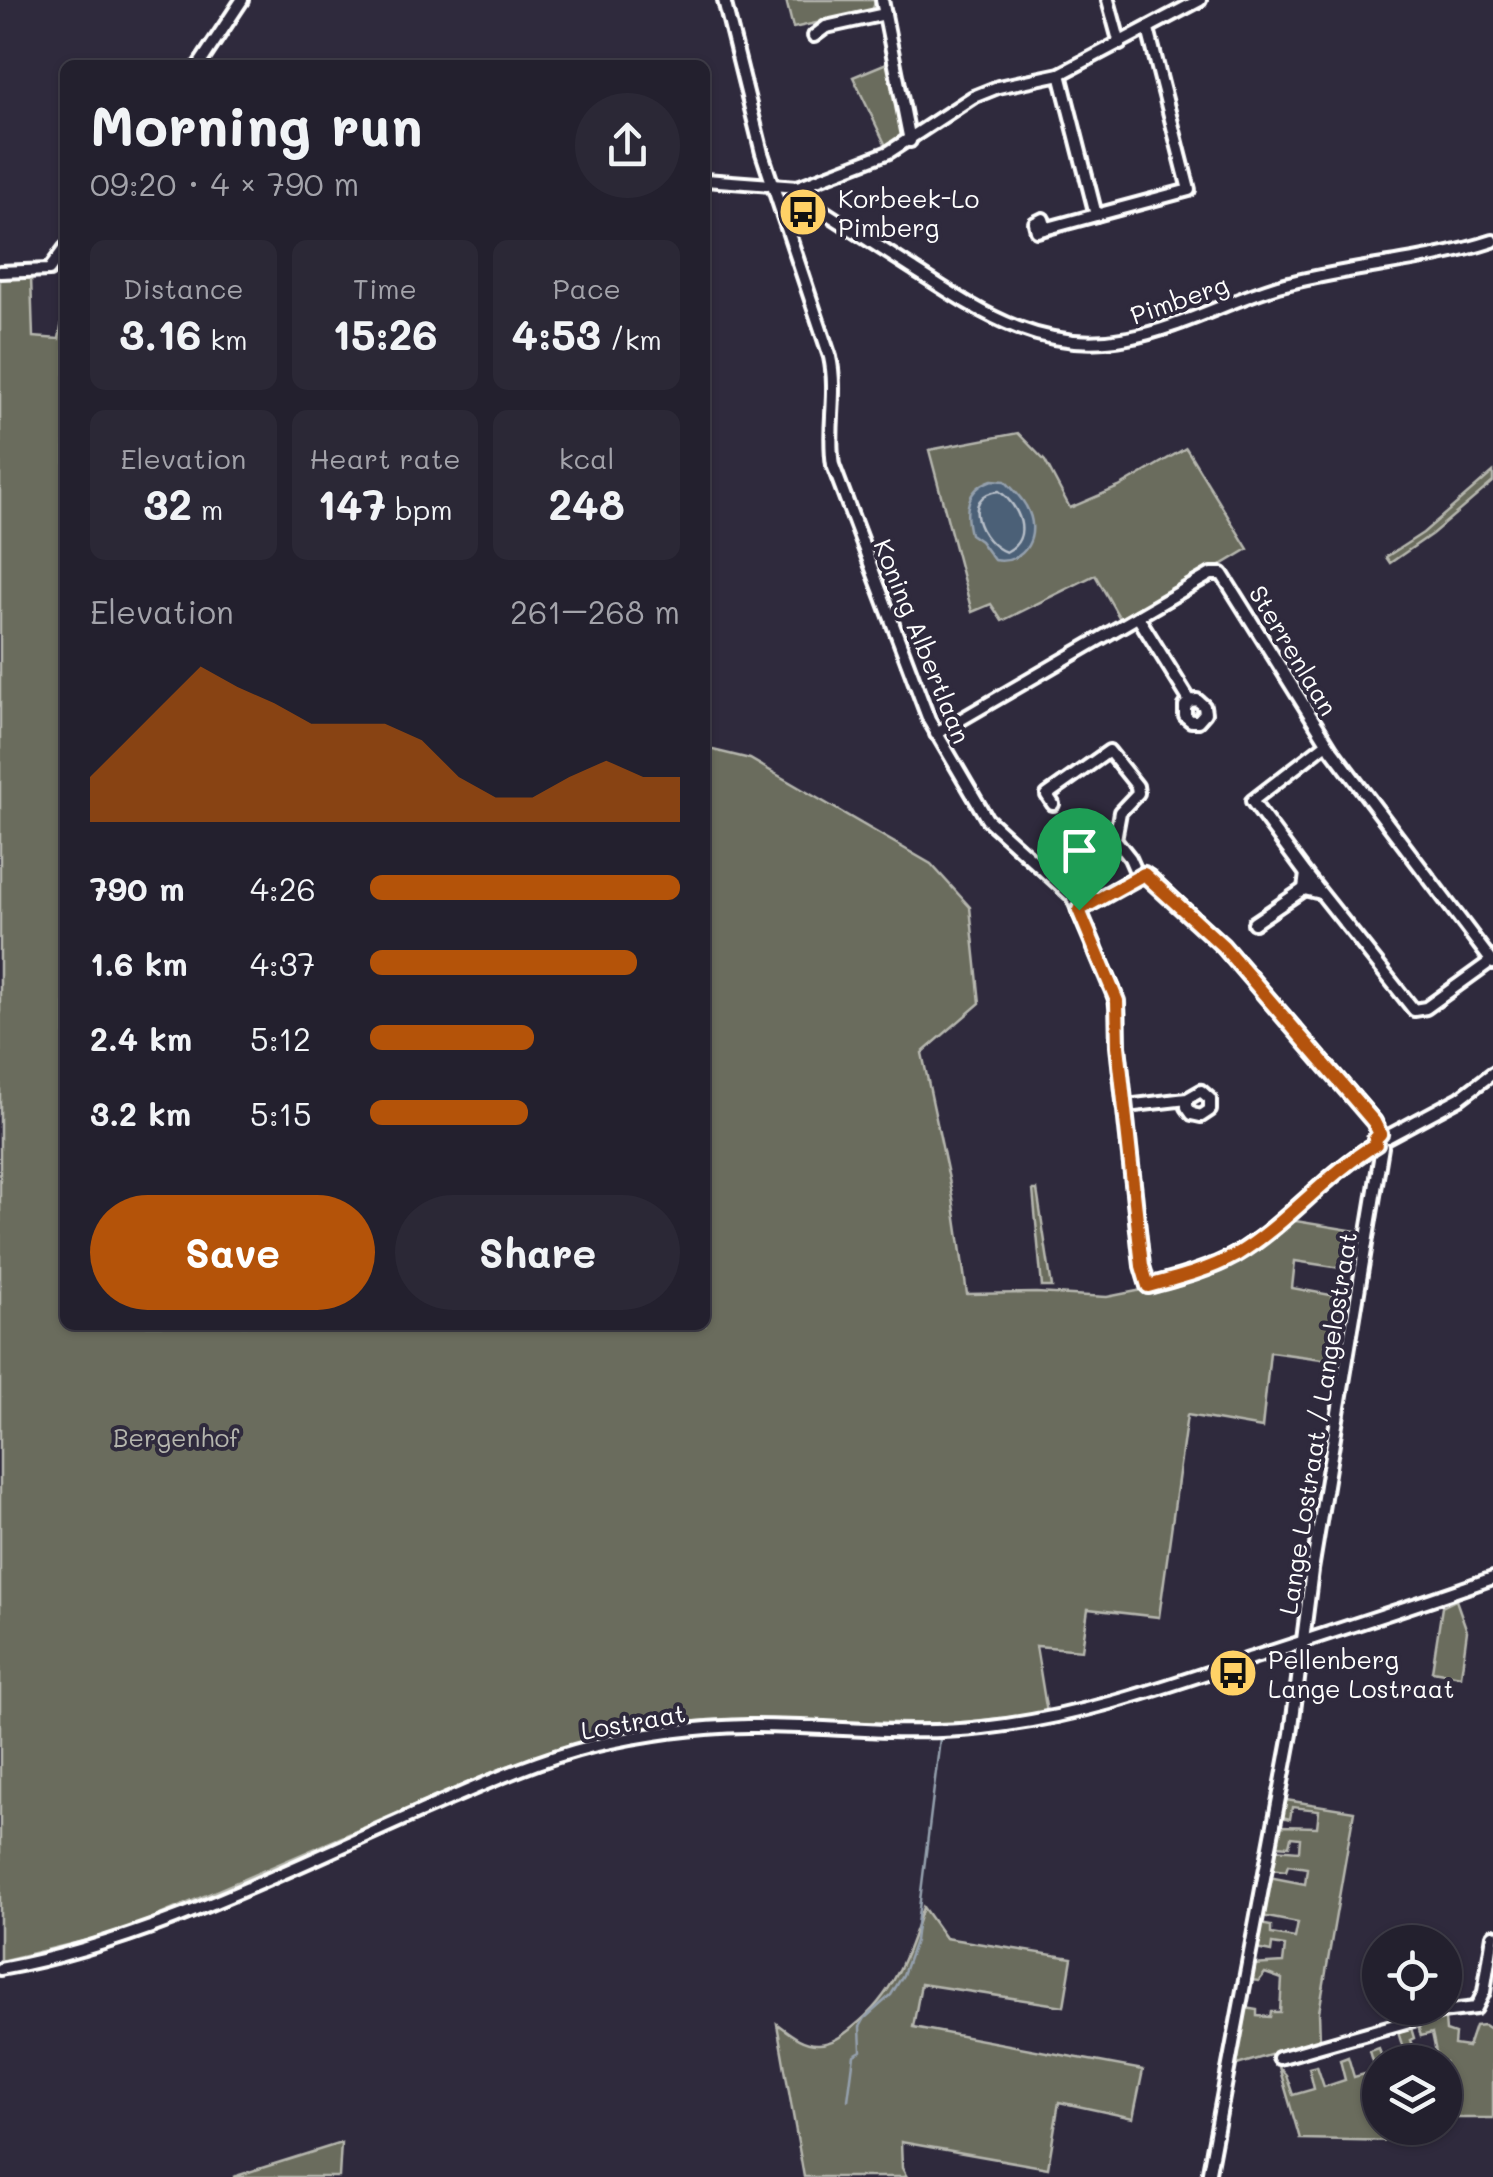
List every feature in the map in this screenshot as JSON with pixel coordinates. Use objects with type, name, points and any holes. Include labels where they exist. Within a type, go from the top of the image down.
[{"type":"street","points":[[202,60],[242,0]]},
{"type":"street","name":"Koning Albertlaan","points":[[724,0],[762,153],[833,371],[833,465],[936,734],[987,818],[1064,885],[1079,910],[1117,1001],[1118,1046],[1142,1266],[1148,1286],[1218,1264],[1239,1253],[1341,1167],[1381,1141]]},
{"type":"street","points":[[882,0],[910,141]]},
{"type":"street","points":[[1108,0],[1120,44]]},
{"type":"street","points":[[710,180],[798,187],[885,154],[973,97],[998,87],[1060,74],[1200,0]]},
{"type":"street","points":[[814,36],[826,27],[885,14]]},
{"type":"street","points":[[1046,228],[1043,220],[1035,223],[1037,230],[1052,226],[1067,222],[1082,218],[1096,214],[1189,190],[1148,29]]},
{"type":"street","points":[[1060,74],[1096,214]]},
{"type":"street","name":"Pimberg","points":[[798,187],[803,198],[981,313],[1034,334],[1082,341],[1142,335],[1276,287],[1321,275],[1442,256],[1493,241]]},
{"type":"street","points":[[0,272],[49,270],[60,255]]},
{"type":"street","name":"Sterrenlaan","points":[[936,734],[1210,574],[1222,574],[1327,743],[1492,962]]},
{"type":"street","points":[[1138,616],[1190,702]]},
{"type":"street","points":[[1327,743],[1252,801],[1306,874],[1414,1010],[1426,1008],[1492,962]]},
{"type":"street","points":[[1053,804],[1047,795],[1109,751],[1137,786],[1138,794],[1120,812],[1115,839],[1138,876]]},
{"type":"street","points":[[1304,889],[1306,874]]},
{"type":"street","points":[[1079,910],[1138,876],[1150,876],[1223,946],[1362,1108],[1381,1141],[1460,1098],[1493,1073]]},
{"type":"street","points":[[1254,923],[1304,889],[1321,893]]},
{"type":"street","points":[[1126,1106],[1188,1099]]},
{"type":"street","name":"Lange Lostraat / Langelostraat","points":[[1208,2177],[1291,1734],[1301,1642],[1381,1141]]},
{"type":"street","name":"Lostraat","points":[[0,1970],[147,1929],[507,1774],[590,1746],[712,1728],[920,1732],[1035,1722],[1138,1696],[1493,1578]]},
{"type":"street","points":[[1279,2058],[1441,2012],[1476,2008],[1484,1992],[1493,1935]]},
{"type":"green space","points":[[786,0],[876,0],[872,11],[793,28]]},
{"type":"green space","points":[[889,62],[904,137],[887,148],[853,77]]},
{"type":"green space","name":"Bergenhof","points":[[0,276],[31,277],[33,337],[59,339],[60,333],[60,1330],[710,1330],[710,749],[750,759],[931,864],[970,907],[980,1003],[922,1053],[953,1198],[967,1294],[1107,1297],[1219,1266],[1290,1220],[1362,1232],[1354,1270],[1295,1261],[1292,1288],[1347,1298],[1337,1361],[1270,1352],[1262,1428],[1187,1415],[1159,1617],[1088,1609],[1082,1650],[1036,1646],[1047,1713],[945,1724],[733,1719],[682,1722],[615,1733],[507,1766],[139,1924],[0,1961]]},
{"type":"green space","points":[[1018,433],[1045,461],[1070,508],[1119,487],[1186,448],[1248,549],[1123,624],[1095,575],[1002,621],[991,604],[972,612],[929,450]]},
{"type":"green space","points":[[1493,472],[1493,482],[1432,534],[1390,563],[1386,557],[1423,533]]},
{"type":"green space","points":[[1033,1190],[1037,1190],[1052,1287],[1042,1287]]},
{"type":"green space","points":[[1456,1600],[1467,1631],[1461,1676],[1432,1671],[1442,1607]]},
{"type":"green space","points":[[1286,1800],[1354,1811],[1319,2012],[1320,2040],[1237,2065],[1245,2008],[1257,2010],[1257,2016],[1270,2017],[1271,2012],[1280,2012],[1282,1979],[1265,1973],[1259,1981],[1250,1980],[1253,1965],[1283,1963],[1285,1946],[1272,1944],[1271,1952],[1256,1949],[1260,1924],[1271,1926],[1271,1934],[1295,1938],[1298,1923],[1262,1916],[1269,1877],[1305,1884],[1307,1868],[1288,1865],[1286,1871],[1270,1869],[1274,1849],[1299,1851],[1300,1838],[1291,1837],[1289,1846],[1276,1845],[1280,1826],[1317,1827],[1319,1810],[1292,1807],[1290,1819],[1282,1817]]},
{"type":"green space","points":[[923,1907],[945,1938],[1072,1958],[1064,2006],[921,1984],[913,2027],[1143,2070],[1133,2118],[1059,2102],[1048,2168],[901,2142],[902,2168],[907,2177],[804,2177],[777,2024],[796,2038],[813,2044],[833,2041],[853,2027],[889,1987]]},
{"type":"green space","points":[[1446,2025],[1446,2031],[1455,2034],[1454,2045],[1435,2045],[1432,2033],[1421,2036],[1418,2026]]},
{"type":"green space","points":[[1484,2025],[1493,2031],[1493,2118],[1462,2118],[1462,2046],[1468,2047],[1475,2026]]},
{"type":"green space","points":[[1411,2028],[1414,2038],[1410,2040],[1412,2045],[1402,2045],[1398,2032]]},
{"type":"green space","points":[[1348,2057],[1354,2077],[1362,2075],[1362,2140],[1300,2139],[1279,2067],[1293,2095],[1314,2089],[1309,2068],[1317,2066],[1324,2087],[1345,2080],[1340,2060]]},
{"type":"green space","points":[[341,2143],[339,2177],[233,2177]]},
{"type":"water","points":[[992,480],[1005,481],[1031,516],[1028,545],[1015,558],[1005,561],[994,560],[970,534],[968,525],[967,509],[972,495]]},
{"type":"waterway","points":[[848,2100],[854,2055],[861,2051],[860,2027],[891,1995],[915,1941],[940,1739]]},
{"type":"place","name":"Korbeek-Lo Pimberg","points":[[803,212]]},
{"type":"place","name":"Pellenberg Lange Lostraat","points":[[1233,1673]]},
{"type":"route","points":[[1138,876],[1150,876],[1223,946],[1374,1122],[1380,1134],[1376,1144],[1341,1167],[1239,1253],[1218,1264],[1148,1286],[1142,1266],[1118,1046],[1117,1001],[1079,910],[1138,876]]}]
